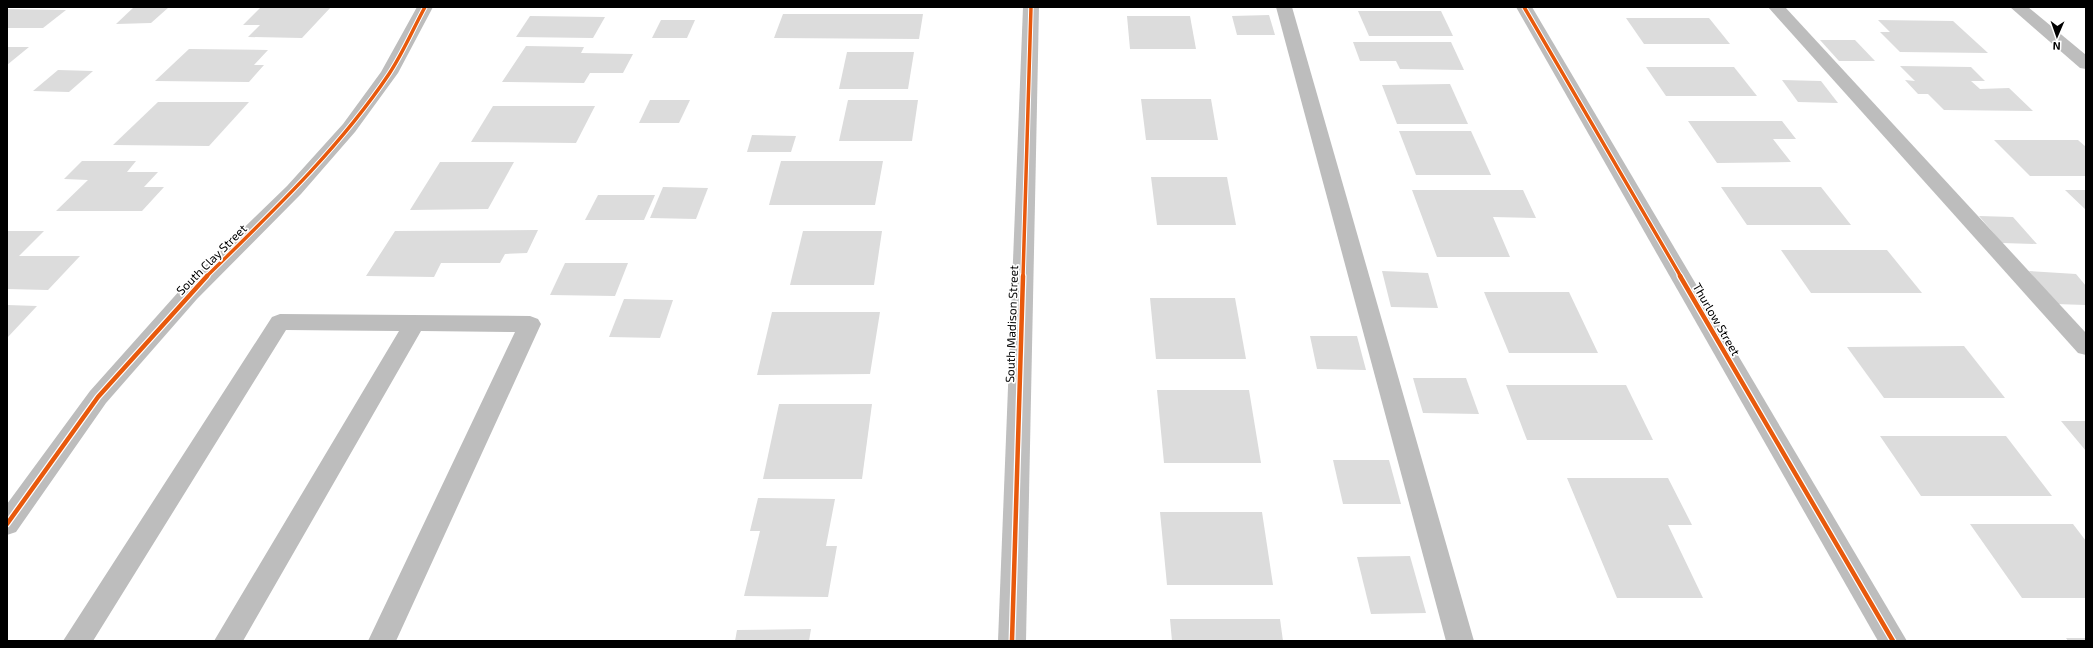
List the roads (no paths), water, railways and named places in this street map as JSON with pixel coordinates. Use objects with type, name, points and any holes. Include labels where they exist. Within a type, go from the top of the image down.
[{"type":"street","name":"South Clay Street","points":[[7,524],[98,397],[189,294],[294,190],[349,128],[389,73],[425,7]]},
{"type":"street","name":"South Madison Street","points":[[1012,641],[1031,7]]},
{"type":"street","points":[[1284,7],[1460,641]]},
{"type":"street","name":"Thurlow Street","points":[[1524,7],[1893,641]]},
{"type":"street","points":[[1776,7],[2086,347]]},
{"type":"street","points":[[2018,7],[2086,64]]},
{"type":"street","points":[[77,641],[280,322],[530,324],[382,641]]},
{"type":"street","points":[[228,641],[414,323]]}]
